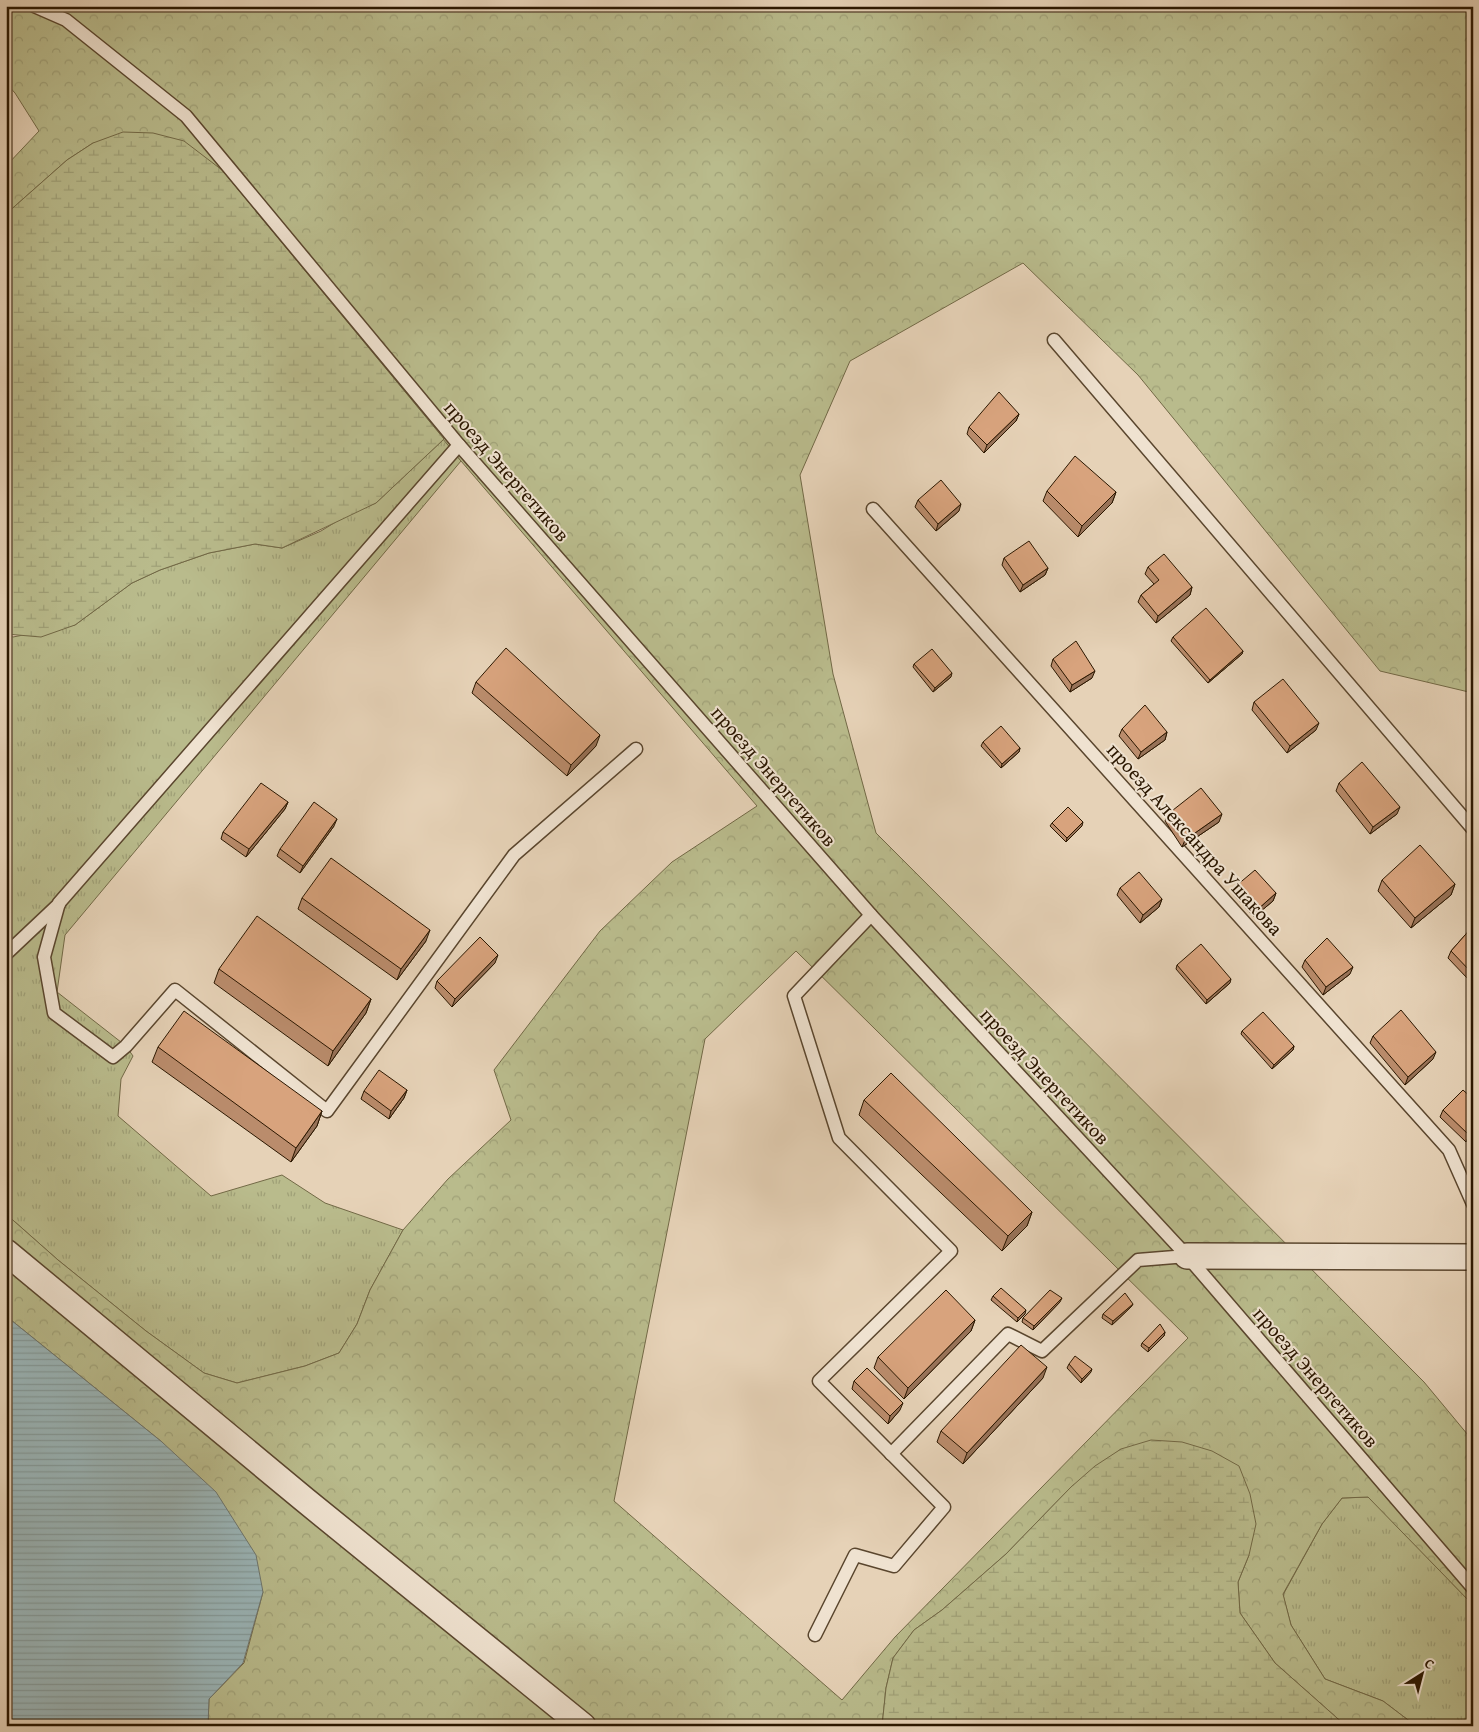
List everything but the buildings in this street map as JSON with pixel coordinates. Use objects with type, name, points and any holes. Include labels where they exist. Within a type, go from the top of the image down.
[{"type":"street","points":[[6,1252],[305,1500],[583,1726]]},
{"type":"street","points":[[1187,1256],[1473,1257]]},
{"type":"lane","name":"проезд Энергетиков","points":[[34,6],[66,20],[186,116],[459,445],[871,915],[1187,1256],[1473,1588]]},
{"type":"lane","points":[[1054,340],[1473,829]]},
{"type":"lane","points":[[6,954],[59,903],[459,445]]},
{"type":"lane","name":"проезд Александра Ушакова","points":[[873,508],[1449,1150],[1473,1204]]},
{"type":"lane","points":[[59,903],[44,957],[54,1013],[113,1057],[126,1046],[175,990],[327,1111],[514,855],[636,749]]},
{"type":"lane","points":[[815,1636],[855,1555],[894,1566],[944,1507],[819,1381],[952,1251],[839,1138],[794,996],[871,915]]},
{"type":"lane","points":[[891,1454],[1008,1334],[1042,1351],[1138,1260],[1187,1256]]},
{"type":"green space","points":[[6,6],[1473,6],[1473,693],[1380,671],[1138,375],[1023,263],[850,361],[800,475],[833,674],[876,833],[1424,1382],[1473,1441],[1473,1605],[1368,1497],[1342,1498],[1322,1524],[1283,1594],[1291,1625],[1325,1679],[1383,1701],[1416,1726],[1346,1726],[1275,1663],[1240,1613],[1238,1582],[1249,1555],[1121,1449],[1071,1487],[1006,1554],[942,1610],[914,1630],[893,1658],[886,1688],[882,1726],[208,1726],[209,1699],[244,1663],[263,1592],[162,1442],[6,1316],[6,1214],[58,1260],[146,1331],[204,1373],[237,1383],[305,1366],[339,1353],[357,1324],[370,1290],[403,1230],[448,1179],[511,1120],[494,1070],[600,931],[672,862],[757,806],[461,461],[222,170],[93,143],[67,160],[6,214],[6,166],[39,131],[15,93],[6,83]],"holes":[[[796,951],[1188,1338],[895,1637],[842,1700],[614,1501],[705,1039]]]},
{"type":"green space","points":[[123,132],[153,133],[184,141],[222,170],[444,439],[376,503],[282,548],[255,544],[209,553],[160,570],[132,583],[75,625],[41,637],[6,634],[6,214],[67,160],[93,143]]},
{"type":"green space","points":[[444,439],[461,461],[65,935],[57,992],[126,1046],[133,1056],[121,1079],[118,1116],[211,1196],[282,1175],[325,1203],[403,1230],[370,1290],[357,1324],[339,1353],[305,1366],[237,1383],[204,1373],[146,1331],[58,1260],[6,1214],[6,634],[13,637],[75,625],[132,583],[160,570],[209,553],[255,544],[282,548],[321,531],[347,515],[376,503]]},
{"type":"green space","points":[[1151,1440],[1182,1442],[1212,1451],[1239,1466],[1250,1494],[1256,1524],[1249,1555],[1238,1582],[1240,1613],[1275,1663],[1346,1726],[882,1726],[886,1688],[893,1658],[914,1630],[942,1610],[1006,1554],[1071,1487],[1095,1466],[1121,1449]]},
{"type":"green space","points":[[1369,1497],[1473,1605],[1473,1726],[1416,1726],[1383,1701],[1325,1679],[1291,1625],[1283,1595],[1322,1524],[1342,1498]]},
{"type":"water","points":[[6,1316],[162,1442],[216,1492],[256,1555],[263,1592],[243,1663],[209,1699],[208,1726],[6,1726]]}]
